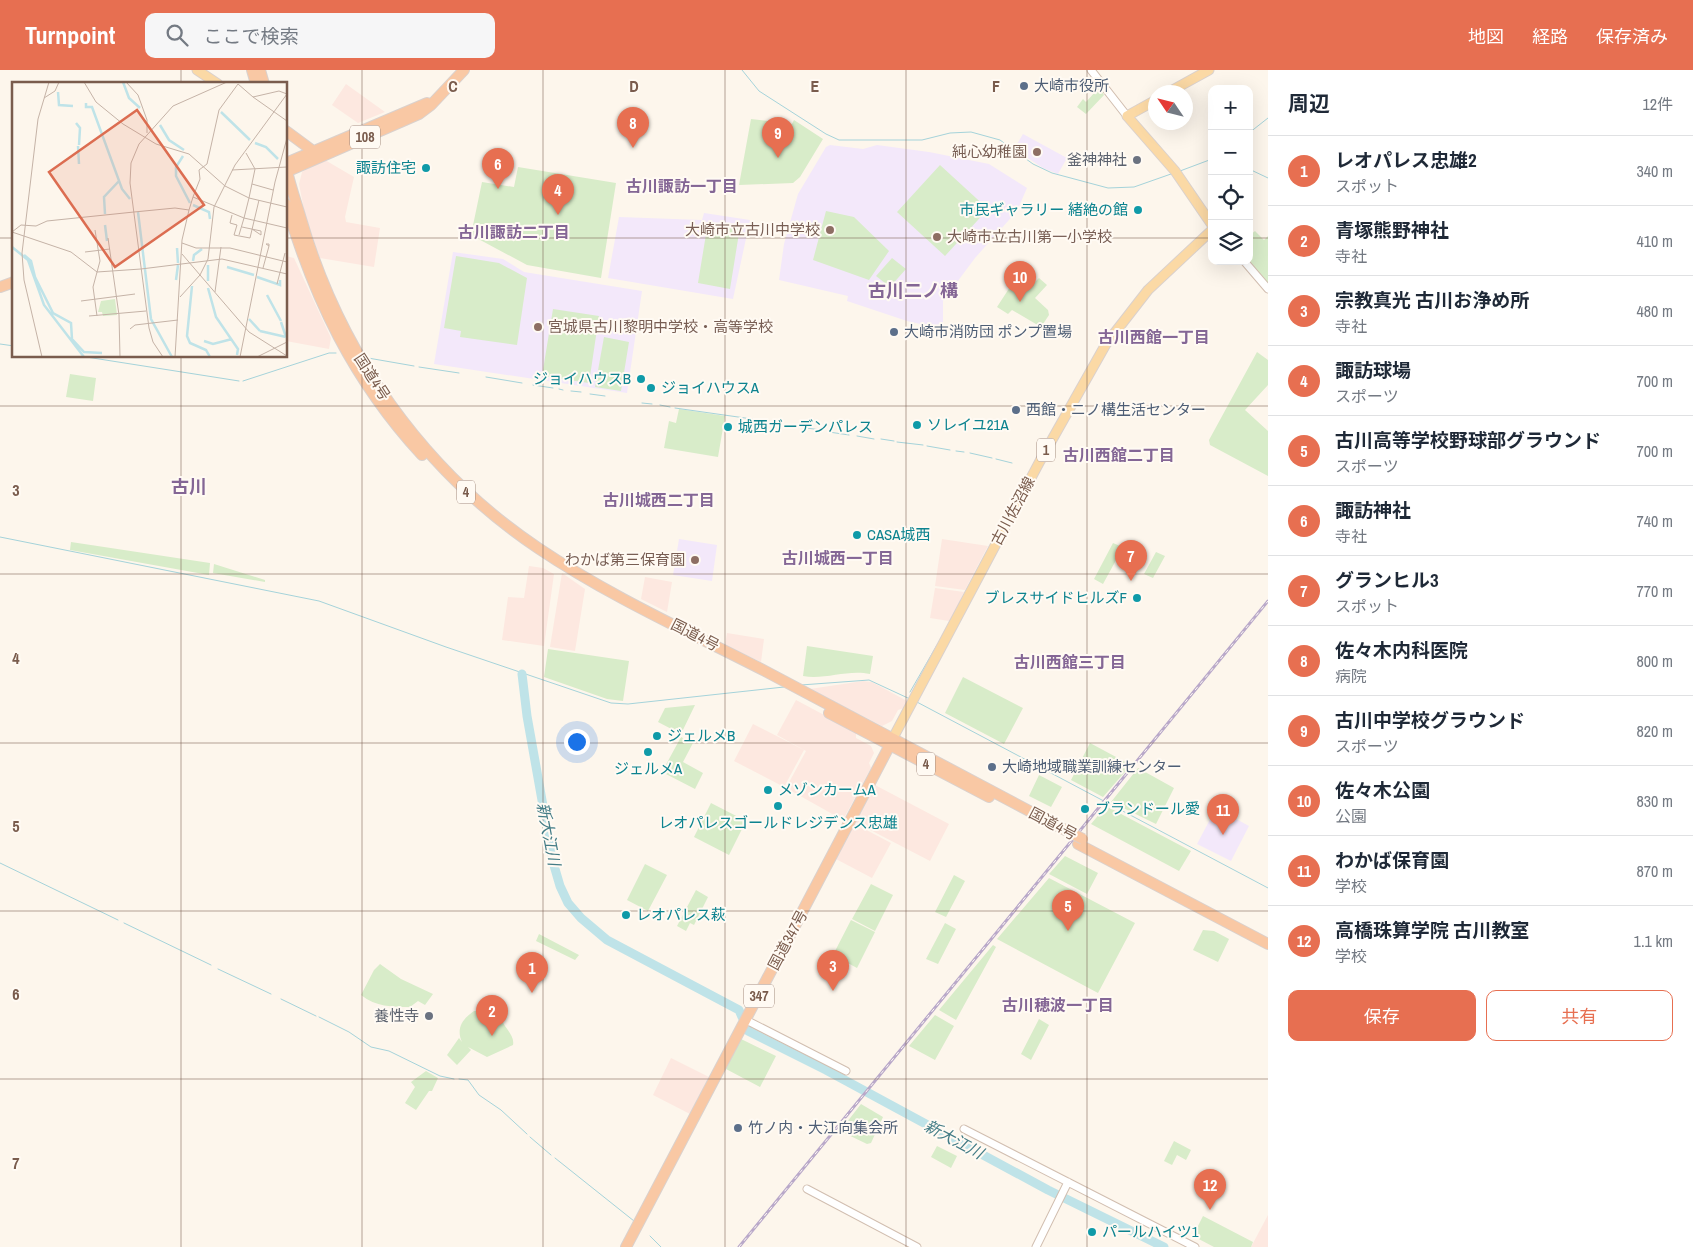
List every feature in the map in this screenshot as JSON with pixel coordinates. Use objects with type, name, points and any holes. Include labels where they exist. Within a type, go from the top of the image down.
[{"type":"highway","name":"108","points":[[288,168],[419,114],[464,70]]},
{"type":"highway","name":"108","points":[[288,168],[313,151],[428,103],[438,96]]},
{"type":"highway","points":[[288,133],[313,151]]},
{"type":"highway","name":"国道4号","points":[[288,176],[315,264],[343,328],[392,407],[408,429],[450,476],[509,527],[560,562],[612,592],[1268,944]]},
{"type":"highway","name":"国道4号","points":[[288,210],[317,294],[344,349],[370,391],[408,440],[461,496],[504,531],[557,568],[788,687]]},
{"type":"highway","points":[[0,287],[12,283]]},
{"type":"highway","points":[[0,294],[12,290]]},
{"type":"highway","name":"国道347号","points":[[626,1247],[891,742]]},
{"type":"highway","name":"国道4号","points":[[1081,842],[1268,937]]},
{"type":"main road","points":[[197,70],[215,82]]},
{"type":"main road","points":[[1182,85],[1209,70]]},
{"type":"main road","points":[[1148,104],[1127,116],[1176,173],[1209,220]]},
{"type":"main road","name":"古川佐沼線","points":[[891,742],[1040,461],[1106,344],[1148,290],[1208,234]]},
{"type":"street","points":[[1091,70],[1127,116]]},
{"type":"street","points":[[1247,265],[1268,289]]},
{"type":"street","points":[[746,1020],[846,1071]]},
{"type":"street","points":[[964,1129],[1195,1247]]},
{"type":"street","points":[[1036,1247],[1068,1182]]},
{"type":"street","points":[[807,1189],[917,1247]]},
{"type":"shaded area","points":[[346,84],[385,112],[358,123],[332,105]]},
{"type":"shaded area","name":"純心幼稚園","points":[[1023,134],[1067,158],[1058,174],[1043,168],[1014,149]]},
{"type":"shaded area","points":[[830,145],[863,149],[877,145],[929,152],[989,164],[1027,188],[1017,211],[975,258],[943,301],[943,329],[907,321],[847,301],[848,296],[779,280],[784,244],[798,194],[826,147]]},
{"type":"shaded area","points":[[325,160],[354,177],[345,217],[346,222],[380,228],[374,267],[320,258],[305,215],[299,184],[302,172],[319,161]]},
{"type":"shaded area","name":"宮城県古川黎明中学校・高等学校","points":[[704,213],[750,220],[733,299],[608,278],[619,217],[702,220]]},
{"type":"shaded area","name":"宮城県古川黎明中学校・高等学校","points":[[453,252],[503,259],[524,272],[642,291],[627,393],[434,364]]},
{"type":"shaded area","points":[[288,256],[294,258],[331,338],[329,349],[288,341]]},
{"type":"shaded area","name":"わかば第三保育園","points":[[679,539],[717,545],[712,581],[673,575]]},
{"type":"shaded area","points":[[942,539],[988,546],[965,590],[935,586]]},
{"type":"shaded area","points":[[529,566],[543,568],[554,574],[544,646],[502,640],[508,597],[524,598]]},
{"type":"shaded area","points":[[562,573],[585,589],[575,651],[550,647]]},
{"type":"shaded area","points":[[645,577],[672,582],[667,612],[641,599]]},
{"type":"shaded area","points":[[935,588],[964,592],[960,600],[962,602],[957,607],[953,619],[951,618],[949,621],[930,618]]},
{"type":"shaded area","points":[[727,633],[764,639],[761,662],[725,645]]},
{"type":"shaded area","points":[[863,681],[872,682],[907,701],[904,708],[898,710],[892,721],[882,726],[810,689]]},
{"type":"shaded area","points":[[796,700],[856,732],[856,738],[871,746],[874,753],[869,763],[871,768],[843,820],[786,788],[806,751],[777,735]]},
{"type":"shaded area","points":[[753,724],[804,750],[784,787],[734,761]]},
{"type":"shaded area","points":[[875,785],[949,824],[930,861],[855,822]]},
{"type":"shaded area","points":[[1216,808],[1249,826],[1231,861],[1197,844]]},
{"type":"shaded area","points":[[855,824],[891,843],[872,878],[836,859]]},
{"type":"shaded area","points":[[671,1058],[709,1077],[690,1114],[653,1095]]},
{"type":"shaded area","points":[[1268,1215],[1268,1247],[1251,1247]]},
{"type":"green space","points":[[1094,80],[1104,95],[1086,114],[1077,107],[1083,99],[1086,102],[1095,92],[1090,86],[1090,81]]},
{"type":"green space","points":[[751,119],[792,124],[794,120],[823,139],[800,177],[793,183],[739,185]]},
{"type":"green space","points":[[940,165],[988,209],[945,256],[897,212]]},
{"type":"green space","points":[[518,167],[616,183],[601,278],[527,265],[471,235],[482,182],[514,187]]},
{"type":"green space","points":[[826,211],[854,217],[889,251],[869,280],[813,260]]},
{"type":"green space","points":[[708,222],[740,227],[730,289],[698,283]]},
{"type":"green space","points":[[1255,231],[1264,240],[1268,236],[1268,283],[1252,265],[1253,233]]},
{"type":"green space","points":[[456,256],[499,263],[527,278],[517,345],[460,337],[461,331],[444,328]]},
{"type":"green space","points":[[892,258],[906,269],[890,287],[876,276]]},
{"type":"green space","points":[[1039,278],[1047,285],[1035,298],[1048,310],[1049,315],[1041,327],[1012,310],[1008,314],[997,307],[1010,287],[1016,283],[1027,290]]},
{"type":"green space","points":[[553,309],[599,316],[589,383],[542,376]]},
{"type":"green space","points":[[604,337],[629,342],[621,391],[595,387]]},
{"type":"green space","points":[[1257,352],[1268,360],[1268,385],[1245,410],[1268,431],[1268,476],[1210,445],[1209,440]]},
{"type":"green space","points":[[70,374],[96,378],[93,401],[66,397]]},
{"type":"green space","points":[[679,409],[725,416],[718,457],[664,448],[669,421],[676,423]]},
{"type":"green space","points":[[71,542],[210,563],[209,575],[70,550]]},
{"type":"green space","points":[[1113,543],[1120,546],[1121,551],[1103,584],[1094,579]]},
{"type":"green space","points":[[1156,552],[1165,556],[1153,578],[1144,574]]},
{"type":"green space","points":[[214,564],[265,580],[265,582],[213,573]]},
{"type":"green space","points":[[807,646],[873,656],[870,674],[853,673],[820,677],[803,676]]},
{"type":"green space","points":[[548,649],[629,661],[623,701],[607,699],[544,677]]},
{"type":"green space","points":[[963,677],[1023,708],[1004,744],[945,713]]},
{"type":"green space","points":[[695,705],[681,734],[658,722],[665,708]]},
{"type":"green space","points":[[681,737],[693,743],[683,762],[703,773],[695,789],[662,772]]},
{"type":"green space","points":[[1090,743],[1131,765],[1103,797],[1071,780]]},
{"type":"green space","points":[[1138,768],[1174,788],[1156,824],[1111,802]]},
{"type":"green space","points":[[1039,775],[1062,787],[1051,807],[1029,796]]},
{"type":"green space","points":[[711,803],[746,821],[729,855],[694,837]]},
{"type":"green space","points":[[1106,806],[1191,851],[1179,871],[1091,824]]},
{"type":"green space","points":[[1065,856],[1098,873],[1087,894],[1049,874]]},
{"type":"green space","points":[[645,864],[667,875],[648,911],[627,900]]},
{"type":"green space","points":[[954,875],[965,881],[946,917],[935,912]]},
{"type":"green space","points":[[1049,878],[1135,923],[1098,993],[997,939]]},
{"type":"green space","points":[[871,884],[893,895],[875,931],[852,919]]},
{"type":"green space","points":[[696,890],[708,897],[694,925],[690,923],[686,931],[677,926]]},
{"type":"green space","points":[[851,920],[875,932],[857,968],[833,955]]},
{"type":"green space","points":[[945,923],[956,929],[938,964],[926,959]]},
{"type":"green space","points":[[1203,930],[1214,931],[1229,939],[1218,962],[1193,950]]},
{"type":"green space","points":[[539,934],[579,955],[575,960],[536,941]]},
{"type":"green space","points":[[993,945],[996,947],[956,1020],[939,1010]]},
{"type":"green space","points":[[380,964],[401,979],[433,994],[425,1005],[418,1001],[410,1007],[384,1006],[372,1002],[361,995],[374,970]]},
{"type":"green space","points":[[474,1011],[488,1011],[501,1018],[511,1035],[513,1045],[487,1057],[468,1047],[471,1050],[457,1065],[447,1055],[459,1038],[462,1042],[460,1037],[461,1025],[466,1017]]},
{"type":"green space","points":[[935,1015],[954,1026],[935,1060],[909,1046]]},
{"type":"green space","points":[[1039,1019],[1049,1025],[1031,1060],[1021,1054]]},
{"type":"green space","points":[[741,1039],[776,1056],[760,1087],[726,1069]]},
{"type":"green space","points":[[426,1071],[438,1078],[432,1091],[429,1091],[416,1110],[405,1103],[415,1087],[411,1082]]},
{"type":"green space","points":[[861,1104],[883,1117],[871,1143],[867,1144],[840,1131]]},
{"type":"green space","points":[[1174,1141],[1191,1150],[1186,1160],[1177,1155],[1172,1165],[1164,1161]]},
{"type":"green space","points":[[937,1146],[957,1156],[951,1168],[931,1157]]},
{"type":"green space","points":[[1203,1216],[1253,1242],[1251,1247],[1214,1247],[1193,1236]]},
{"type":"waterway","points":[[742,70],[759,91],[826,134],[839,140],[922,140],[950,133],[971,132],[1000,140],[1033,164],[1052,173],[1108,188],[1134,187],[1171,174]]},
{"type":"waterway","points":[[1253,130],[1268,118]]},
{"type":"waterway","points":[[1180,171],[1208,160]]},
{"type":"waterway","points":[[1253,171],[1268,178]]},
{"type":"waterway","points":[[0,344],[12,346]]},
{"type":"waterway","points":[[243,381],[329,353],[336,353]]},
{"type":"waterway","points":[[93,358],[239,381]]},
{"type":"waterway","points":[[368,358],[414,366]]},
{"type":"waterway","points":[[419,367],[459,373]]},
{"type":"waterway","points":[[486,377],[522,383]]},
{"type":"waterway","points":[[533,385],[553,388]]},
{"type":"waterway","points":[[559,389],[563,390]]},
{"type":"waterway","points":[[571,391],[581,392]]},
{"type":"waterway","points":[[590,394],[605,396]]},
{"type":"waterway","points":[[642,403],[652,404]]},
{"type":"waterway","points":[[660,405],[670,407]]},
{"type":"waterway","points":[[675,408],[752,419]]},
{"type":"waterway","points":[[758,420],[780,424]]},
{"type":"waterway","points":[[785,425],[821,430]]},
{"type":"waterway","points":[[829,432],[849,435]]},
{"type":"waterway","points":[[857,436],[874,439]]},
{"type":"waterway","points":[[881,439],[894,441]]},
{"type":"waterway","points":[[897,442],[923,445]]},
{"type":"waterway","points":[[927,446],[950,450]]},
{"type":"waterway","points":[[956,451],[964,452]]},
{"type":"waterway","points":[[970,453],[992,458]]},
{"type":"waterway","points":[[996,459],[1012,463]]},
{"type":"waterway","points":[[1002,522],[1012,504]]},
{"type":"waterway","points":[[992,540],[1000,526]]},
{"type":"waterway","points":[[0,537],[319,601],[446,647],[611,703],[628,704],[784,687]]},
{"type":"waterway","points":[[910,692],[937,645]]},
{"type":"waterway","name":"新大江川","points":[[522,674],[527,716],[553,862],[560,886],[568,903],[581,918],[607,940],[739,1010],[742,1017]]},
{"type":"waterway","points":[[801,685],[869,680],[910,699]]},
{"type":"waterway","points":[[915,701],[1268,888]]},
{"type":"waterway","points":[[0,863],[118,920]]},
{"type":"waterway","points":[[124,923],[211,965]]},
{"type":"waterway","points":[[218,969],[271,994]]},
{"type":"waterway","points":[[281,999],[316,1016]]},
{"type":"waterway","points":[[319,1017],[349,1032],[371,1047],[389,1051],[440,1076],[454,1079]]},
{"type":"waterway","name":"新大江川","points":[[747,1027],[748,1031],[826,1070],[1048,1190],[1164,1247]]},
{"type":"waterway","points":[[459,1079],[468,1080],[479,1095],[501,1110],[527,1134]]},
{"type":"waterway","points":[[530,1137],[551,1155]]},
{"type":"waterway","points":[[555,1158],[634,1221]]},
{"type":"waterway","points":[[650,1236],[661,1247]]},
{"type":"railway","points":[[739,1247],[1268,601]]},
{"type":"place","name":"大崎市役所","points":[[1024,86]]},
{"type":"place","name":"佐々木内科医院","points":[[633,148]]},
{"type":"place","name":"純心幼稚園","points":[[1037,152]]},
{"type":"place","name":"古川中学校グラウンド","points":[[778,158]]},
{"type":"place","name":"釜神神社","points":[[1137,160]]},
{"type":"place","name":"諏訪住宅","points":[[426,168]]},
{"type":"place","name":"諏訪神社","points":[[498,189]]},
{"type":"place","name":"市民ギャラリー 緒絶の館","points":[[1138,210]]},
{"type":"place","name":"諏訪球場","points":[[558,215]]},
{"type":"place","name":"大崎市立古川中学校","points":[[830,230]]},
{"type":"place","name":"大崎市立古川第一小学校","points":[[937,237]]},
{"type":"place","name":"佐々木公園","points":[[1020,302]]},
{"type":"place","name":"宮城県古川黎明中学校・高等学校","points":[[538,327]]},
{"type":"place","name":"大崎市消防団 ポンプ置場","points":[[894,332]]},
{"type":"place","name":"ジョイハウスB","points":[[641,379]]},
{"type":"place","name":"ジョイハウスA","points":[[651,388]]},
{"type":"place","name":"西館・ニノ構生活センター","points":[[1016,410]]},
{"type":"place","name":"ソレイユ21A","points":[[917,425]]},
{"type":"place","name":"城西ガーデンパレス","points":[[728,427]]},
{"type":"place","name":"CASA城西","points":[[857,535]]},
{"type":"place","name":"わかば第三保育園","points":[[695,560]]},
{"type":"place","name":"グランヒル3","points":[[1131,581]]},
{"type":"place","name":"ブレスサイドヒルズF","points":[[1137,598]]},
{"type":"place","name":"ジェルメB","points":[[657,736]]},
{"type":"place","name":"ジェルメA","points":[[648,752]]},
{"type":"place","name":"大崎地域職業訓練センター","points":[[992,767]]},
{"type":"place","name":"メゾンカームA","points":[[768,790]]},
{"type":"place","name":"レオパレスゴールドレジデンス忠雄","points":[[778,806]]},
{"type":"place","name":"ブランドール愛","points":[[1085,809]]},
{"type":"place","name":"わかば保育園","points":[[1223,835]]},
{"type":"place","name":"レオパレス萩","points":[[626,915]]},
{"type":"place","name":"古川高等学校野球部グラウンド","points":[[1068,931]]},
{"type":"place","name":"宗教真光 古川お浄め所","points":[[833,991]]},
{"type":"place","name":"レオパレス忠雄2","points":[[532,993]]},
{"type":"place","name":"養性寺","points":[[429,1016]]},
{"type":"place","name":"青塚熊野神社","points":[[492,1036]]},
{"type":"place","name":"竹ノ内・大江向集会所","points":[[738,1128]]},
{"type":"place","name":"高橋珠算学院 古川教室","points":[[1210,1210]]},
{"type":"place","name":"パールハイツ1","points":[[1092,1232]]},
{"type":"district","name":"古川諏訪一丁目","points":[[682,186]]},
{"type":"district","name":"古川諏訪二丁目","points":[[514,232]]},
{"type":"district","name":"古川二ノ構","points":[[913,291]]},
{"type":"district","name":"古川西館一丁目","points":[[1154,337]]},
{"type":"district","name":"古川西館二丁目","points":[[1119,455]]},
{"type":"district","name":"古川","points":[[189,487]]},
{"type":"district","name":"古川城西二丁目","points":[[659,500]]},
{"type":"district","name":"古川城西一丁目","points":[[838,558]]},
{"type":"district","name":"古川西館三丁目","points":[[1070,662]]},
{"type":"district","name":"古川穂波一丁目","points":[[1058,1005]]}]
